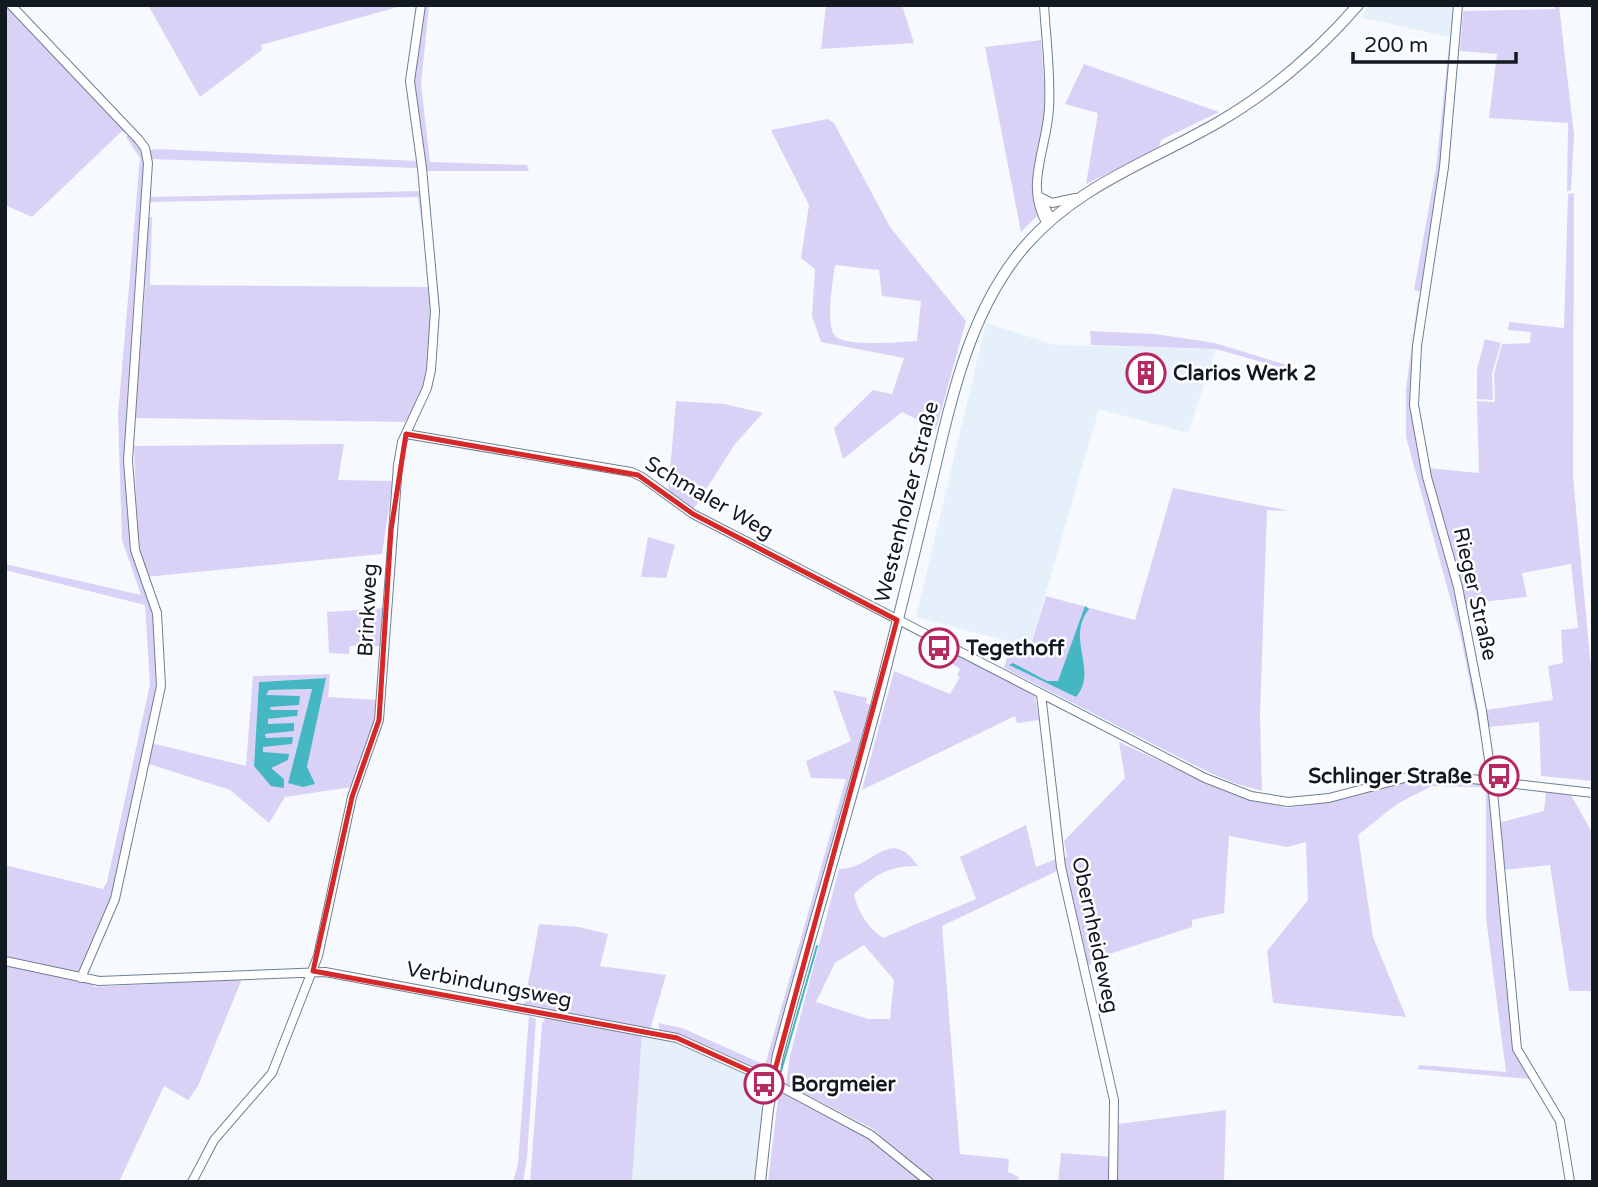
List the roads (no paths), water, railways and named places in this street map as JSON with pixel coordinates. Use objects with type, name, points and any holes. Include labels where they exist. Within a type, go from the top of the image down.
[{"type":"main road","name":"Westenholzer Straße","points":[[760,1182],[772,1081],[897,620],[952,401],[974,332],[1008,266],[1049,222],[1118,172],[1216,123],[1260,96],[1320,48],[1358,5]]},
{"type":"street","points":[[11,5],[139,140],[145,148],[148,163],[128,461],[135,550],[157,613],[161,686],[115,899],[81,978]]},
{"type":"street","name":"Brinkweg","points":[[192,1182],[214,1140],[272,1073],[313,971],[352,797],[379,720],[394,497],[400,450],[432,370],[436,312],[422,168],[410,81],[421,5]]},
{"type":"street","points":[[1044,5],[1049,111],[1037,195],[1049,222]]},
{"type":"street","name":"Rieger Straße","points":[[1458,5],[1444,167],[1417,346],[1414,405],[1427,477],[1458,587],[1492,781],[1517,1049],[1560,1121],[1570,1182]]},
{"type":"street","points":[[1037,195],[1052,203],[1082,196]]},
{"type":"street","name":"Schmaler Weg","points":[[406,433],[638,475],[693,514],[897,620]]},
{"type":"street","points":[[897,620],[1230,790],[1272,801],[1308,802],[1412,776],[1448,776],[1593,793]]},
{"type":"street","name":"Obernheideweg","points":[[1041,694],[1061,867],[1114,1100],[1112,1182]]},
{"type":"street","name":"Verbindungsweg","points":[[5,961],[99,981],[313,971],[677,1038],[772,1081],[872,1135],[929,1182]]},
{"type":"water","points":[[1085,606],[1089,609],[1082,621],[1080,632],[1084,676],[1076,697],[1009,665],[1013,663],[1047,681],[1058,681]]},
{"type":"water","points":[[326,678],[307,767],[315,784],[303,787],[288,783],[312,689],[269,690],[266,695],[300,696],[299,705],[270,707],[271,710],[298,710],[297,716],[268,719],[268,724],[294,723],[294,731],[265,734],[266,738],[293,737],[292,744],[263,747],[263,752],[289,754],[288,760],[271,768],[284,779],[284,788],[271,786],[254,766],[259,682]]},
{"type":"waterway","points":[[781,1071],[817,946]]},
{"type":"place","name":"Clarios Werk 2","points":[[1146,373]]},
{"type":"place","name":"Tegethoff","points":[[939,648]]},
{"type":"place","name":"Schlinger Straße","points":[[1499,776]]},
{"type":"place","name":"Borgmeier","points":[[764,1084]]}]
